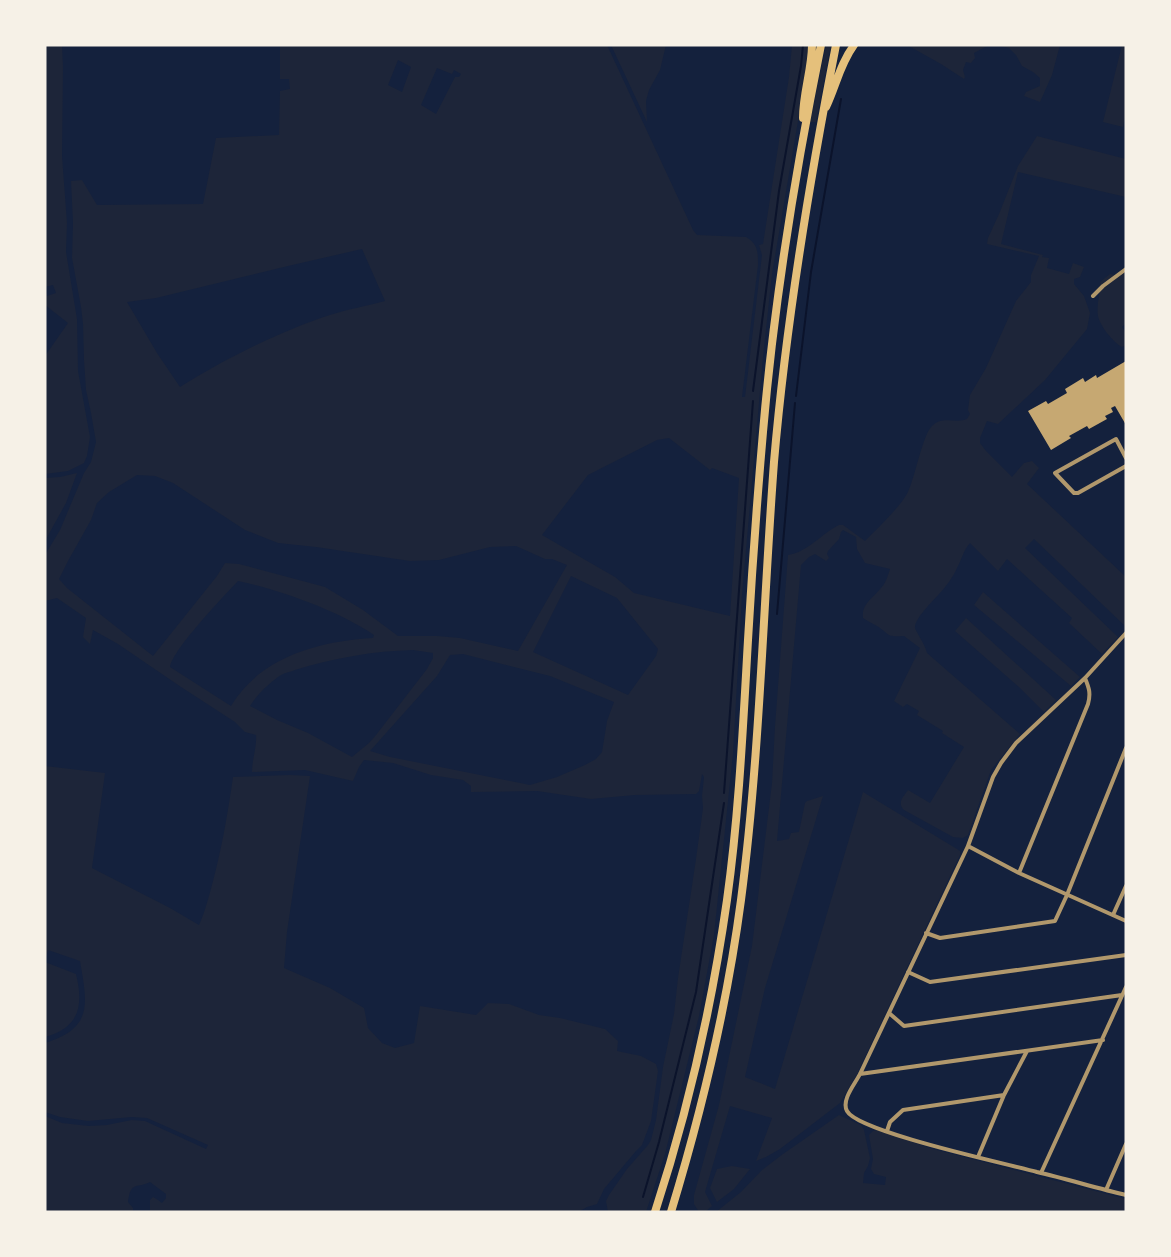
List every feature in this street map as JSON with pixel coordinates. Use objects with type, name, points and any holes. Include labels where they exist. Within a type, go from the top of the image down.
[{"type":"highway","points":[[804,134],[804,95],[812,45]]},
{"type":"highway","points":[[656,1212],[691,1084],[712,987],[727,899],[741,753],[750,594],[764,418],[782,271],[821,45]]},
{"type":"highway","points":[[671,1212],[699,1113],[714,1048],[727,990],[741,901],[754,774],[779,413],[795,282],[836,45]]},
{"type":"highway","points":[[822,117],[834,91],[840,68],[854,45]]},
{"type":"street","points":[[1093,296],[1126,269]]},
{"type":"street","points":[[1126,458],[1116,439],[1055,473],[1074,493],[1078,493],[1126,466]]},
{"type":"street","points":[[1125,634],[1126,643]]},
{"type":"street","points":[[1125,634],[1084,678],[1016,743],[1001,763],[993,777],[968,846],[845,1102],[845,1108],[849,1115],[858,1120],[941,1149],[1126,1195]]},
{"type":"street","points":[[1019,873],[1088,704],[1090,689],[1084,678]]},
{"type":"street","points":[[926,933],[940,938],[1055,921],[1126,748]]},
{"type":"street","points":[[968,846],[1067,896],[1126,921]]},
{"type":"street","points":[[1113,915],[1126,886]]},
{"type":"street","points":[[908,972],[930,982],[1126,955]]},
{"type":"street","points":[[1041,1173],[1126,987]]},
{"type":"street","points":[[889,1013],[904,1026],[1122,994]]},
{"type":"street","points":[[860,1074],[1103,1040]]},
{"type":"street","points":[[978,1157],[1004,1095],[1027,1050]]},
{"type":"street","points":[[886,1131],[890,1122],[903,1110],[1004,1095]]},
{"type":"street","points":[[1106,1190],[1126,1144]]},
{"type":"shaded area","points":[[45,45],[62,45],[62,156],[67,223],[66,252],[77,319],[78,371],[90,437],[84,463],[68,471],[45,474],[45,356],[68,323],[45,305],[45,289],[47,296],[56,293],[53,285],[45,287]]},
{"type":"shaded area","points":[[280,45],[607,45],[693,230],[697,235],[746,237],[753,242],[756,249],[758,265],[742,397],[745,397],[762,255],[759,245],[763,244],[792,45],[808,45],[808,62],[772,274],[763,357],[742,595],[733,753],[714,935],[699,1016],[665,1154],[646,1212],[608,1212],[606,1201],[627,1169],[648,1145],[656,1120],[663,1067],[674,1014],[703,808],[704,777],[702,774],[699,791],[696,794],[635,795],[591,799],[537,791],[471,792],[471,786],[463,780],[431,775],[393,763],[364,760],[353,781],[305,770],[252,772],[256,735],[245,732],[235,722],[118,644],[93,630],[90,644],[83,637],[86,618],[57,598],[45,601],[45,555],[60,530],[84,473],[91,462],[96,442],[86,390],[83,324],[72,258],[71,181],[82,180],[97,205],[203,204],[216,138],[279,135],[280,91],[290,89],[289,79],[280,79]],"holes":[[[398,60],[411,67],[402,92],[388,85]],[[437,68],[452,74],[454,70],[461,74],[455,77],[436,114],[421,105]],[[362,249],[385,301],[337,313],[272,337],[180,387],[127,302],[156,298]],[[669,438],[710,470],[712,468],[739,478],[730,616],[634,593],[615,577],[542,535],[588,475],[657,440]],[[137,475],[155,476],[173,483],[245,530],[278,543],[410,561],[439,560],[490,547],[516,546],[545,559],[552,559],[567,565],[518,651],[460,638],[398,636],[363,610],[325,587],[239,564],[225,563],[153,656],[67,588],[59,579],[91,520],[97,503],[109,492]],[[571,576],[617,598],[658,649],[656,656],[628,695],[533,652]],[[238,581],[255,585],[327,610],[374,635],[373,638],[312,648],[274,664],[243,689],[231,706],[170,667],[189,636]],[[413,650],[433,653],[433,658],[376,735],[352,757],[250,706],[262,690],[282,674],[324,662],[369,654]],[[463,654],[550,676],[614,702],[607,721],[602,752],[596,759],[557,777],[530,785],[370,751],[437,676],[450,655]]]},
{"type":"shaded area","points":[[611,45],[666,45],[660,70],[646,101],[647,122]]},
{"type":"shaded area","points":[[826,45],[831,45],[816,122],[810,122]]},
{"type":"shaded area","points":[[907,45],[989,45],[974,53],[975,58],[971,63],[966,62],[963,70],[964,79]]},
{"type":"shaded area","points":[[997,45],[1060,45],[1052,75],[1040,102],[1024,96],[1026,92],[1040,86],[1040,78],[1022,66],[1009,48]]},
{"type":"shaded area","points":[[1122,45],[1126,45],[1126,113],[1123,127],[1103,122]]},
{"type":"shaded area","points":[[1037,136],[1126,159],[1126,197],[1018,172],[1001,244],[1049,258],[1047,268],[1069,274],[1073,263],[1084,267],[1080,277],[1074,279],[1074,284],[1084,296],[1090,313],[1087,329],[1045,380],[998,424],[987,421],[980,443],[1012,477],[1024,463],[1032,461],[1039,468],[1027,484],[1126,577],[1126,627],[1034,539],[1025,548],[1118,637],[1102,654],[1069,623],[1072,618],[1007,559],[998,571],[970,543],[951,578],[921,615],[915,628],[927,653],[1020,734],[991,770],[968,835],[963,838],[953,837],[904,810],[901,805],[901,800],[908,790],[930,803],[964,747],[917,715],[919,711],[907,704],[903,707],[894,701],[920,648],[904,636],[889,635],[863,618],[866,605],[883,586],[890,569],[865,563],[857,549],[856,537],[843,530],[839,539],[828,551],[829,558],[826,561],[815,554],[801,565],[777,841],[789,839],[791,833],[799,832],[805,803],[823,796],[765,988],[745,1077],[775,1089],[863,792],[957,849],[960,855],[857,1074],[840,1103],[780,1149],[756,1161],[772,1118],[730,1106],[705,1192],[712,1206],[705,1212],[699,1212],[694,1204],[694,1195],[719,1105],[752,946],[772,783],[788,555],[808,547],[839,525],[843,525],[865,541],[905,498],[925,438],[932,426],[945,420],[967,419],[970,414],[968,410],[970,395],[986,368],[1016,301],[1031,282],[1031,275],[1039,256],[987,244],[1018,166]]},
{"type":"shaded area","points":[[1126,271],[1126,323],[1122,327],[1126,333],[1126,345],[1122,347],[1111,338],[1101,324],[1098,306],[1100,282],[1110,274],[1120,276]]},
{"type":"shaded area","points":[[77,473],[66,503],[45,541],[45,478]]},
{"type":"shaded area","points":[[983,592],[1080,677],[1071,686],[974,605]]},
{"type":"shaded area","points":[[966,618],[1056,700],[1044,712],[955,631]]},
{"type":"shaded area","points":[[45,766],[105,773],[92,868],[199,925],[219,855],[233,777],[310,776],[287,932],[284,968],[330,988],[364,1008],[368,1028],[382,1043],[395,1048],[414,1043],[420,1006],[476,1015],[488,1003],[509,1004],[539,1015],[605,1029],[618,1041],[617,1051],[641,1056],[656,1064],[658,1071],[651,1121],[642,1145],[604,1189],[597,1204],[578,1212],[150,1212],[150,1200],[153,1197],[162,1203],[166,1194],[150,1182],[132,1188],[128,1202],[133,1212],[45,1212],[45,1116],[62,1123],[89,1126],[132,1120],[145,1121],[206,1149],[208,1145],[147,1118],[88,1121],[60,1117],[45,1112],[45,1043],[72,1030],[84,1012],[85,1001],[80,961],[48,950],[45,961]]},
{"type":"shaded area","points":[[45,962],[76,974],[79,1006],[72,1022],[56,1033],[45,1037]]},
{"type":"shaded area","points":[[839,1115],[861,1125],[864,1130],[870,1158],[863,1183],[885,1185],[886,1177],[874,1174],[871,1169],[873,1159],[869,1135],[877,1130],[933,1149],[1126,1199],[1126,1207],[1124,1212],[716,1212],[741,1192],[762,1170]]},
{"type":"shaded area","points":[[732,1166],[750,1169],[734,1189],[717,1202],[710,1188],[717,1169]]},
{"type":"building","points":[[1126,361],[1126,425],[1115,406],[1111,408],[1113,412],[1105,416],[1107,419],[1089,429],[1087,426],[1051,450],[1028,411],[1046,401],[1048,404],[1067,393],[1065,389],[1083,378],[1085,382],[1096,375],[1097,378]]},
{"type":"waterway","points":[[753,391],[779,191],[803,45]]},
{"type":"waterway","points":[[796,396],[811,272],[841,99]]},
{"type":"waterway","points":[[724,793],[753,401]]},
{"type":"waterway","points":[[777,614],[795,403]]},
{"type":"waterway","points":[[643,1197],[696,992],[724,803]]}]
